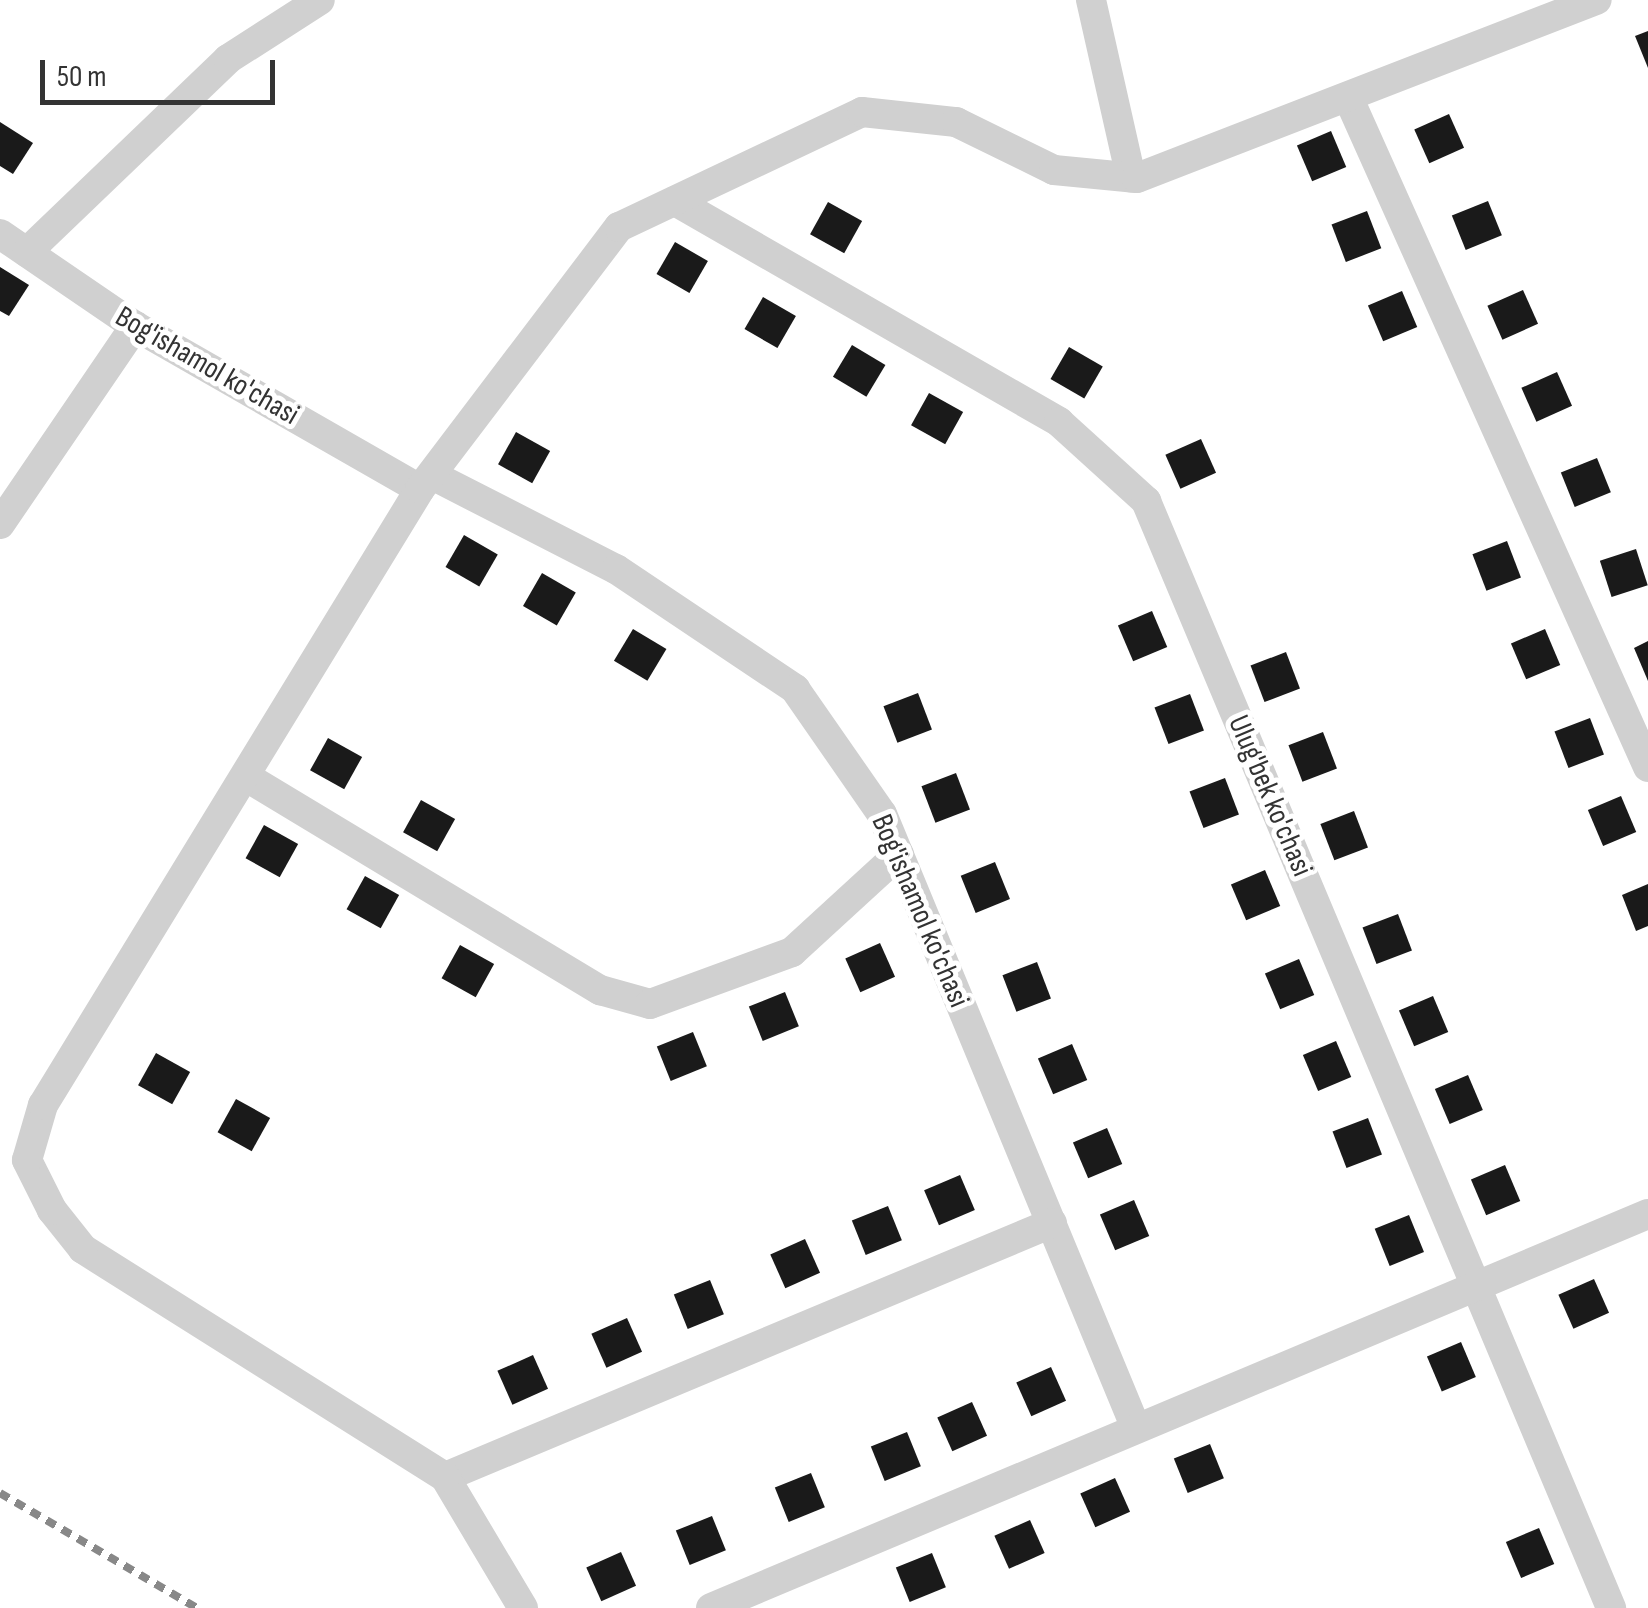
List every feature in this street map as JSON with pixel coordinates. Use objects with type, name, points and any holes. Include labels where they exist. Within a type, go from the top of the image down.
[{"type":"street","points":[[27,252],[228,59],[320,0]]},
{"type":"street","points":[[1091,0],[1131,178]]},
{"type":"street","points":[[522,1608],[445,1477],[83,1250],[52,1210],[27,1160],[43,1105],[426,482],[619,228],[862,112],[956,122],[1054,170],[1131,178],[1597,0]]},
{"type":"street","points":[[1348,97],[1648,768]]},
{"type":"street","name":"Ulug'bek ko'chasi","points":[[675,201],[1059,422],[1146,501],[1610,1608]]},
{"type":"street","name":"Bog'ishamol ko'chasi","points":[[0,234],[135,326],[426,482],[616,569],[794,689],[882,814],[1136,1426]]},
{"type":"street","points":[[0,524],[135,326]]},
{"type":"street","points":[[245,776],[600,990],[650,1004],[792,952],[898,854]]},
{"type":"street","points":[[711,1608],[1136,1426],[1648,1214]]},
{"type":"street","points":[[445,1477],[1052,1223]]},
{"type":"building","points":[[1648,31],[1648,68],[1635,36]]},
{"type":"building","points":[[1449,114],[1464,148],[1429,163],[1414,129]]},
{"type":"building","points":[[0,122],[33,143],[13,174],[0,166]]},
{"type":"building","points":[[1331,131],[1346,167],[1312,181],[1297,145]]},
{"type":"building","points":[[1488,201],[1502,235],[1466,250],[1452,216]]},
{"type":"building","points":[[828,202],[862,221],[844,253],[810,234]]},
{"type":"building","points":[[1367,211],[1381,248],[1346,262],[1332,225]]},
{"type":"building","points":[[675,242],[708,261],[689,293],[656,274]]},
{"type":"building","points":[[0,267],[29,285],[9,316],[0,311]]},
{"type":"building","points":[[1523,290],[1538,324],[1502,340],[1487,306]]},
{"type":"building","points":[[1402,291],[1417,327],[1383,341],[1368,305]]},
{"type":"building","points":[[763,297],[796,316],[777,348],[744,329]]},
{"type":"building","points":[[852,345],[885,365],[866,397],[833,377]]},
{"type":"building","points":[[1069,347],[1103,366],[1084,399],[1050,379]]},
{"type":"building","points":[[1557,372],[1572,406],[1536,422],[1521,388]]},
{"type":"building","points":[[929,393],[963,412],[945,444],[911,425]]},
{"type":"building","points":[[516,432],[550,451],[532,483],[498,464]]},
{"type":"building","points":[[1201,439],[1216,473],[1180,489],[1165,455]]},
{"type":"building","points":[[1597,458],[1611,492],[1575,507],[1561,473]]},
{"type":"building","points":[[464,535],[498,554],[479,587],[446,567]]},
{"type":"building","points":[[1507,541],[1521,577],[1486,591],[1472,554]]},
{"type":"building","points":[[1636,549],[1648,585],[1612,597],[1600,561]]},
{"type":"building","points":[[542,573],[576,592],[557,625],[523,606]]},
{"type":"building","points":[[1152,611],[1167,647],[1133,661],[1118,625]]},
{"type":"building","points":[[633,629],[666,649],[647,681],[614,661]]},
{"type":"building","points":[[1545,629],[1560,665],[1526,679],[1511,643]]},
{"type":"building","points":[[1648,641],[1648,681],[1634,648]]},
{"type":"building","points":[[1286,652],[1300,688],[1265,702],[1251,666]]},
{"type":"building","points":[[918,693],[932,729],[897,743],[883,706]]},
{"type":"building","points":[[1190,694],[1204,730],[1169,744],[1155,708]]},
{"type":"building","points":[[1590,718],[1604,754],[1569,768],[1555,732]]},
{"type":"building","points":[[1323,732],[1337,768],[1302,782],[1288,745]]},
{"type":"building","points":[[328,738],[362,757],[344,789],[310,770]]},
{"type":"building","points":[[956,773],[970,809],[935,823],[921,786]]},
{"type":"building","points":[[1225,778],[1239,814],[1204,828],[1190,792]]},
{"type":"building","points":[[1621,796],[1636,832],[1603,846],[1588,810]]},
{"type":"building","points":[[421,800],[455,819],[437,851],[403,832]]},
{"type":"building","points":[[1354,811],[1368,847],[1334,860],[1320,824]]},
{"type":"building","points":[[264,825],[298,844],[280,877],[246,858]]},
{"type":"building","points":[[995,862],[1010,899],[976,913],[961,876]]},
{"type":"building","points":[[1265,870],[1280,906],[1246,920],[1231,884]]},
{"type":"building","points":[[365,876],[399,895],[381,928],[347,909]]},
{"type":"building","points":[[1648,884],[1648,926],[1636,931],[1622,895]]},
{"type":"building","points":[[1398,914],[1412,950],[1377,964],[1363,928]]},
{"type":"building","points":[[880,943],[895,977],[860,992],[845,958]]},
{"type":"building","points":[[460,945],[494,964],[476,997],[442,978]]},
{"type":"building","points":[[1299,959],[1314,995],[1280,1009],[1265,973]]},
{"type":"building","points":[[1037,962],[1051,998],[1016,1012],[1002,975]]},
{"type":"building","points":[[785,992],[799,1026],[763,1041],[749,1007]]},
{"type":"building","points":[[1433,996],[1448,1032],[1414,1046],[1399,1010]]},
{"type":"building","points":[[693,1032],[707,1066],[671,1081],[657,1047]]},
{"type":"building","points":[[1336,1041],[1351,1077],[1318,1091],[1303,1055]]},
{"type":"building","points":[[1072,1044],[1087,1080],[1053,1094],[1038,1058]]},
{"type":"building","points":[[156,1053],[190,1072],[172,1104],[138,1085]]},
{"type":"building","points":[[1468,1075],[1483,1110],[1450,1124],[1435,1089]]},
{"type":"building","points":[[236,1099],[270,1118],[252,1151],[218,1132]]},
{"type":"building","points":[[1368,1118],[1382,1154],[1347,1168],[1333,1132]]},
{"type":"building","points":[[1107,1128],[1122,1164],[1088,1178],[1073,1142]]},
{"type":"building","points":[[1505,1165],[1520,1201],[1486,1215],[1471,1179]]},
{"type":"building","points":[[960,1175],[975,1210],[939,1225],[924,1190]]},
{"type":"building","points":[[1134,1200],[1149,1236],[1115,1250],[1100,1214]]},
{"type":"building","points":[[888,1206],[902,1240],[866,1255],[852,1221]]},
{"type":"building","points":[[1409,1215],[1424,1252],[1390,1266],[1375,1229]]},
{"type":"building","points":[[805,1239],[820,1273],[785,1288],[770,1254]]},
{"type":"building","points":[[1594,1279],[1609,1313],[1573,1329],[1558,1295]]},
{"type":"building","points":[[710,1280],[724,1314],[688,1329],[674,1295]]},
{"type":"building","points":[[627,1318],[642,1352],[606,1368],[591,1334]]},
{"type":"building","points":[[1461,1342],[1476,1377],[1442,1391],[1427,1356]]},
{"type":"building","points":[[533,1355],[548,1389],[512,1405],[497,1371]]},
{"type":"building","points":[[1051,1367],[1066,1401],[1031,1416],[1016,1382]]},
{"type":"building","points":[[972,1402],[987,1436],[952,1451],[937,1417]]},
{"type":"building","points":[[907,1432],[921,1466],[885,1481],[871,1447]]},
{"type":"building","points":[[1210,1444],[1224,1478],[1188,1493],[1174,1459]]},
{"type":"building","points":[[811,1473],[825,1507],[789,1522],[775,1488]]},
{"type":"building","points":[[1115,1478],[1130,1512],[1095,1527],[1080,1493]]},
{"type":"building","points":[[712,1516],[726,1550],[690,1565],[676,1531]]},
{"type":"building","points":[[1030,1520],[1045,1553],[1009,1569],[994,1536]]},
{"type":"building","points":[[1539,1528],[1554,1564],[1521,1578],[1506,1542]]},
{"type":"building","points":[[621,1552],[636,1586],[601,1601],[586,1567]]},
{"type":"building","points":[[932,1553],[946,1587],[910,1602],[896,1568]]},
{"type":"railway","points":[[0,1493],[197,1608]]}]
